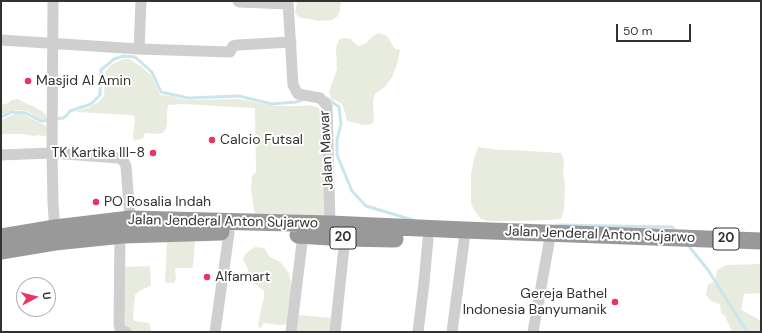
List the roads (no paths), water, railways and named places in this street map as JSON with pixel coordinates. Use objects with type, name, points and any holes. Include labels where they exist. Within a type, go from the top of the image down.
[{"type":"highway","name":"Jalan Jenderal Anton Sujarwo","points":[[1,252],[55,235],[130,219],[330,224],[549,243],[691,243],[761,241]]},
{"type":"highway","name":"Jalan Jenderal Anton Sujarwo","points":[[1,237],[229,233],[345,238],[428,239],[464,236],[691,243],[761,252]]},
{"type":"street","points":[[53,1],[52,153],[55,235]]},
{"type":"street","points":[[139,49],[141,1]]},
{"type":"street","points":[[238,1],[288,2]]},
{"type":"street","name":"Jalan Mawar","points":[[288,2],[293,85],[298,94],[315,97],[327,106],[330,224]]},
{"type":"street","points":[[1,40],[139,49],[230,52],[234,46],[238,44],[291,42]]},
{"type":"street","points":[[1,155],[52,153],[118,158],[123,160],[126,166],[130,219]]},
{"type":"street","points":[[215,332],[229,233]]},
{"type":"street","points":[[120,235],[119,324],[120,329],[126,332]]},
{"type":"street","points":[[291,332],[303,235]]},
{"type":"street","points":[[452,332],[464,236]]},
{"type":"street","points":[[335,332],[345,238]]},
{"type":"street","points":[[418,332],[428,239]]},
{"type":"street","points":[[533,332],[549,243]]},
{"type":"waterway","points":[[56,119],[63,118],[70,111],[91,104],[100,95],[101,70],[114,59],[123,56],[135,57],[152,72],[161,92],[188,98],[239,96],[272,104],[296,102],[305,99]]},
{"type":"waterway","points":[[327,98],[339,107],[341,124],[337,140],[337,155],[352,191],[366,206],[413,220]]},
{"type":"waterway","points":[[1,117],[12,112],[26,113],[41,121],[50,120]]},
{"type":"waterway","points":[[557,225],[672,227],[677,232]]},
{"type":"waterway","points":[[687,244],[708,270],[747,332]]},
{"type":"place","name":"Masjid Al Amin","points":[[28,81]]},
{"type":"place","name":"Calcio Futsal","points":[[212,140]]},
{"type":"place","name":"TK Kartika III-8","points":[[153,153]]},
{"type":"place","name":"PO Rosalia Indah","points":[[96,202]]},
{"type":"place","name":"Alfamart","points":[[207,277]]},
{"type":"place","name":"Gereja Bathel Indonesia Banyumanik","points":[[615,302]]}]
